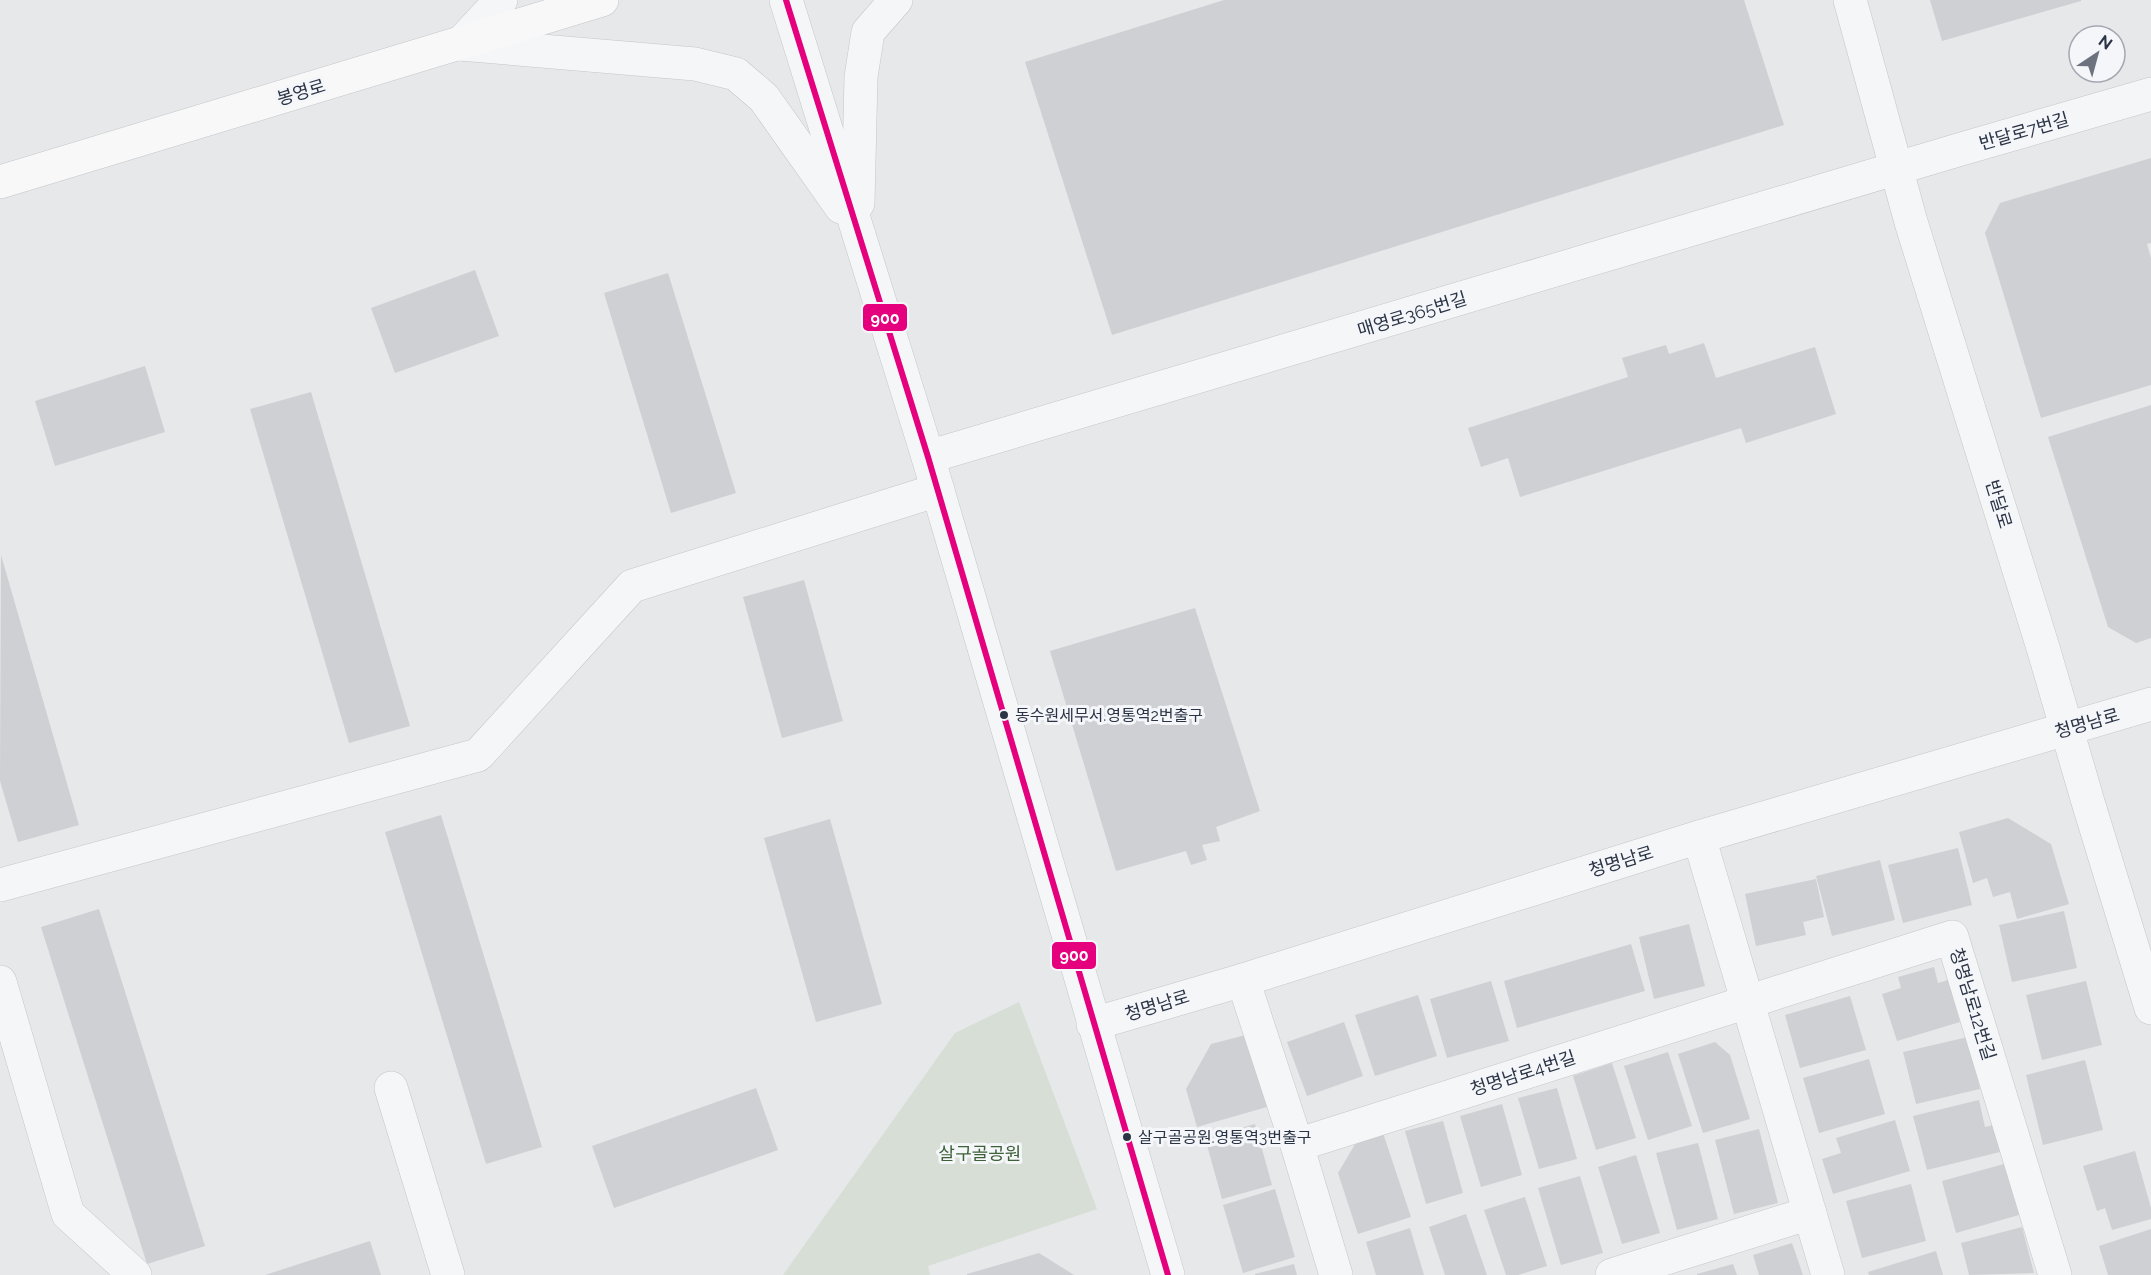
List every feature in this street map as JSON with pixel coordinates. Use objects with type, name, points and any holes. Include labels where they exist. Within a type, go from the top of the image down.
[{"type":"main road","name":"봉영로","points":[[0,182],[602,0]]},
{"type":"street","points":[[460,44],[501,0]]},
{"type":"street","points":[[786,0],[938,490],[1168,1275]]},
{"type":"street","points":[[858,231],[861,77],[868,32],[896,0]]},
{"type":"street","name":"반달로","points":[[1850,0],[1911,222],[2151,1008]]},
{"type":"street","points":[[460,44],[695,64],[736,75],[764,98],[858,231]]},
{"type":"street","name":"반달로7번길","points":[[1896,169],[2151,94]]},
{"type":"street","name":"매영로365번길","points":[[928,458],[1896,169]]},
{"type":"street","points":[[0,885],[478,755],[632,586],[938,490]]},
{"type":"street","name":"청명남로","points":[[1093,1024],[1243,980],[1699,837],[2151,704]]},
{"type":"street","points":[[1699,837],[1828,1275]]},
{"type":"street","name":"청명남로12번길","points":[[1749,1002],[1952,937],[2055,1275]]},
{"type":"street","points":[[1243,980],[1297,1144],[1336,1275]]},
{"type":"street","points":[[0,982],[68,1214],[135,1275]]},
{"type":"street","name":"청명남로4번길","points":[[1297,1144],[1749,1002]]},
{"type":"street","points":[[391,1088],[448,1275]]},
{"type":"street","points":[[1612,1275],[1810,1213]]},
{"type":"green space","name":"살구골공원","points":[[1019,1002],[1097,1209],[928,1266],[930,1275],[783,1275],[955,1033]]},
{"type":"building","points":[[1224,0],[1744,0],[1784,125],[1112,335],[1025,62]]},
{"type":"building","points":[[1930,0],[2081,0],[2081,1],[1942,41]]},
{"type":"building","points":[[2151,158],[2151,243],[2147,244],[2151,258],[2151,385],[2041,418],[1985,233],[2000,203]]},
{"type":"building","points":[[475,270],[499,336],[395,373],[371,308]]},
{"type":"building","points":[[668,273],[736,493],[671,513],[604,293]]},
{"type":"building","points":[[1704,343],[1716,378],[1815,347],[1836,414],[1746,443],[1741,428],[1520,497],[1508,458],[1481,467],[1468,428],[1628,377],[1622,358],[1666,345],[1669,354]]},
{"type":"building","points":[[145,366],[165,432],[55,466],[35,401]]},
{"type":"building","points":[[311,392],[410,726],[349,743],[250,409]]},
{"type":"building","points":[[2151,405],[2151,638],[2136,643],[2108,627],[2048,437]]},
{"type":"building","points":[[1,555],[79,825],[18,842],[0,781]]},
{"type":"building","points":[[804,580],[843,721],[782,738],[743,597]]},
{"type":"building","points":[[1195,608],[1260,811],[1216,827],[1220,841],[1202,845],[1207,860],[1191,865],[1186,851],[1116,871],[1050,651]]},
{"type":"building","points":[[441,815],[542,1147],[486,1164],[385,832]]},
{"type":"building","points":[[2008,818],[2051,844],[2069,904],[2017,919],[2010,892],[1993,897],[1987,878],[1973,883],[1959,832]]},
{"type":"building","points":[[830,819],[882,1004],[816,1022],[764,838]]},
{"type":"building","points":[[1958,848],[1972,905],[1903,923],[1888,865]]},
{"type":"building","points":[[1880,860],[1895,920],[1832,936],[1816,876]]},
{"type":"building","points":[[1816,879],[1824,917],[1803,922],[1806,935],[1756,946],[1745,894]]},
{"type":"building","points":[[99,909],[205,1246],[147,1264],[41,927]]},
{"type":"building","points":[[2064,911],[2077,968],[2012,982],[1999,925]]},
{"type":"building","points":[[1689,924],[1705,986],[1654,999],[1639,937]]},
{"type":"building","points":[[1631,944],[1645,991],[1517,1028],[1504,981]]},
{"type":"building","points":[[1934,967],[1938,983],[1948,980],[1960,1022],[1897,1041],[1882,994],[1901,988],[1898,977]]},
{"type":"building","points":[[1491,981],[1509,1041],[1447,1058],[1430,999]]},
{"type":"building","points":[[2086,981],[2102,1045],[2042,1060],[2026,995]]},
{"type":"building","points":[[1418,995],[1437,1056],[1375,1076],[1355,1015]]},
{"type":"building","points":[[1850,996],[1866,1050],[1800,1068],[1785,1015]]},
{"type":"building","points":[[1344,1022],[1363,1076],[1307,1096],[1287,1042]]},
{"type":"building","points":[[1246,1035],[1267,1107],[1197,1127],[1186,1089],[1211,1044]]},
{"type":"building","points":[[1968,1037],[1980,1089],[1916,1104],[1903,1052]]},
{"type":"building","points":[[1715,1042],[1730,1055],[1750,1119],[1703,1133],[1678,1054]]},
{"type":"building","points":[[1668,1052],[1692,1126],[1648,1140],[1624,1066]]},
{"type":"building","points":[[1869,1059],[1885,1114],[1819,1133],[1803,1078]]},
{"type":"building","points":[[2085,1060],[2103,1130],[2043,1145],[2026,1075]]},
{"type":"building","points":[[1612,1063],[1636,1138],[1596,1150],[1573,1076]]},
{"type":"building","points":[[756,1088],[778,1150],[614,1208],[592,1146]]},
{"type":"building","points":[[1557,1088],[1577,1159],[1539,1169],[1518,1098]]},
{"type":"building","points":[[1979,1100],[1985,1127],[1993,1125],[2000,1152],[1927,1170],[1913,1116]]},
{"type":"building","points":[[1502,1104],[1522,1175],[1481,1187],[1460,1116]]},
{"type":"building","points":[[1895,1120],[1910,1171],[1833,1194],[1822,1159],[1841,1153],[1836,1138]]},
{"type":"building","points":[[1443,1121],[1463,1193],[1426,1204],[1405,1131]]},
{"type":"building","points":[[1255,1124],[1272,1185],[1222,1199],[1205,1138]]},
{"type":"building","points":[[1759,1129],[1778,1203],[1734,1214],[1715,1140]]},
{"type":"building","points":[[1383,1133],[1411,1217],[1358,1234],[1338,1173],[1357,1141]]},
{"type":"building","points":[[1698,1143],[1718,1219],[1677,1230],[1656,1153]]},
{"type":"building","points":[[2135,1151],[2151,1208],[2151,1219],[2112,1230],[2105,1208],[2097,1211],[2083,1166]]},
{"type":"building","points":[[1636,1155],[1660,1233],[1622,1244],[1598,1167]]},
{"type":"building","points":[[2004,1164],[2019,1215],[1956,1233],[1942,1181]]},
{"type":"building","points":[[1580,1176],[1603,1253],[1561,1265],[1538,1188]]},
{"type":"building","points":[[1911,1184],[1926,1241],[1862,1258],[1846,1201]]},
{"type":"building","points":[[1275,1189],[1295,1257],[1243,1273],[1223,1205]]},
{"type":"building","points":[[1525,1197],[1547,1266],[1518,1275],[1506,1275],[1484,1210]]},
{"type":"building","points":[[1466,1214],[1487,1275],[1445,1275],[1429,1227]]},
{"type":"building","points":[[2022,1227],[2034,1273],[1969,1275],[1961,1243]]},
{"type":"building","points":[[1410,1228],[1424,1275],[1376,1275],[1366,1242]]},
{"type":"building","points":[[2151,1229],[2151,1275],[2108,1275],[2099,1246]]},
{"type":"building","points":[[370,1241],[381,1275],[265,1275]]},
{"type":"building","points":[[1792,1243],[1803,1275],[1759,1275],[1753,1255]]},
{"type":"building","points":[[1936,1251],[1943,1275],[1869,1275],[1868,1272]]},
{"type":"building","points":[[1039,1253],[1074,1275],[967,1275],[967,1274]]},
{"type":"building","points":[[1294,1264],[1297,1275],[1255,1275],[1255,1274]]},
{"type":"building","points":[[1733,1264],[1737,1275],[1697,1275],[1697,1274]]},
{"type":"transit line","name":"900","points":[[786,0],[928,457],[1168,1275]]},
{"type":"place","name":"동수원세무서.영통역2번출구","points":[[1004,715]]},
{"type":"place","name":"살구골공원.영통역3번출구","points":[[1127,1137]]}]
